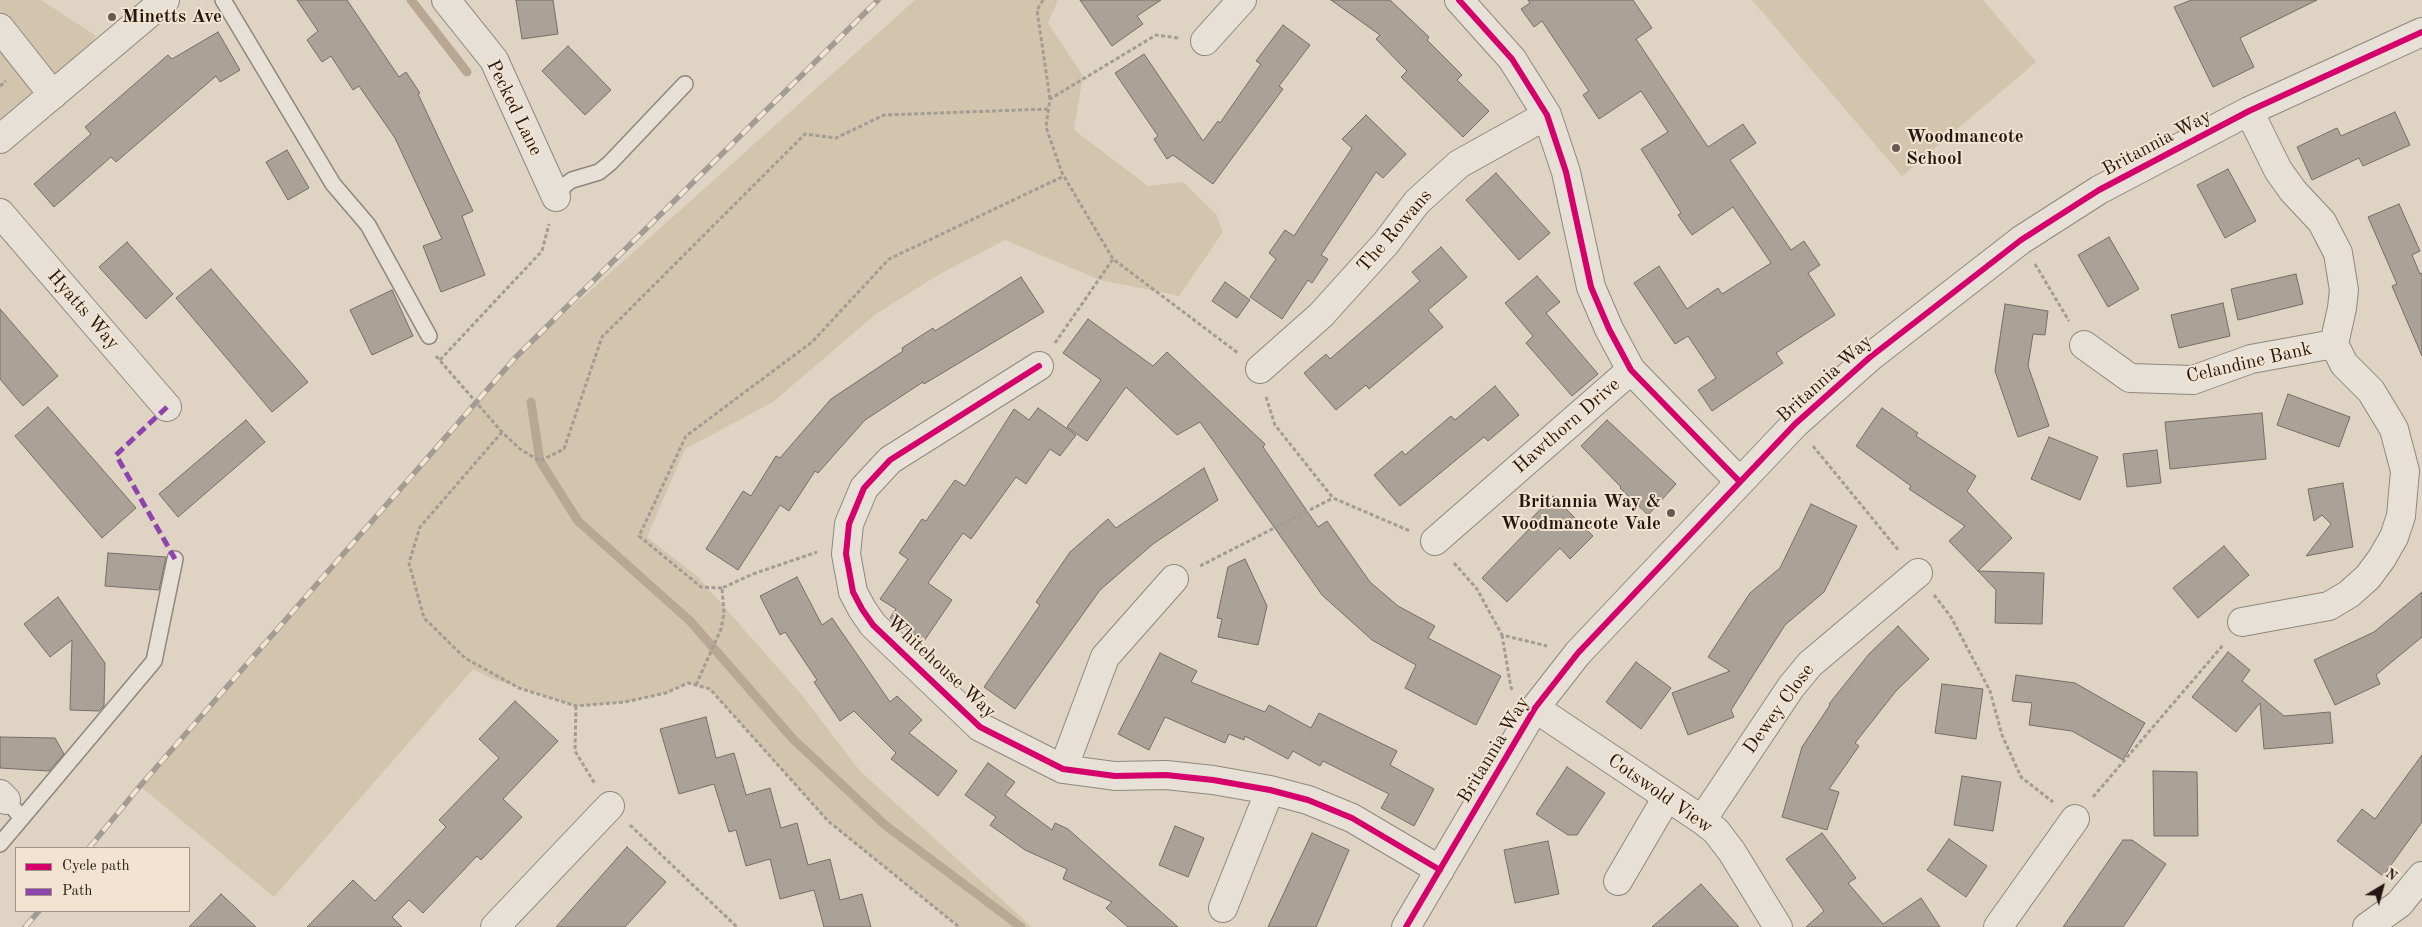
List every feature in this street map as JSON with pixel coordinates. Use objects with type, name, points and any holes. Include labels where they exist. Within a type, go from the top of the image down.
[{"type":"street","points":[[0,138],[165,0]]},
{"type":"street","name":"Pecked Lane","points":[[446,0],[494,60],[556,197]]},
{"type":"street","points":[[1205,42],[1242,0]]},
{"type":"street","points":[[1459,0],[1512,59],[1547,115],[1566,172],[1591,287],[1609,329],[1631,370],[1740,482]]},
{"type":"street","points":[[0,28],[53,95]]},
{"type":"street","name":"Britannia Way","points":[[1406,927],[1535,708],[1578,653],[1795,424],[1869,358],[2020,240],[2098,190],[2249,111],[2422,32]]},
{"type":"street","name":"Celandine Bank","points":[[2242,622],[2329,606],[2349,594],[2368,577],[2382,558],[2394,536],[2401,516],[2405,471],[2394,428],[2371,391],[2344,364],[2334,344],[2344,290],[2338,253],[2322,222],[2292,191],[2278,170],[2249,111]]},
{"type":"street","name":"The Rowans","points":[[1260,370],[1321,316],[1386,243],[1418,202],[1459,164],[1547,115]]},
{"type":"street","name":"Hyatts Way","points":[[0,213],[167,407]]},
{"type":"street","name":"Celandine Bank","points":[[2084,345],[2130,378],[2193,380],[2251,359],[2334,344]]},
{"type":"street","name":"Whitehouse Way","points":[[1039,366],[890,460],[876,473],[855,506],[849,524],[846,543],[848,573],[862,609],[874,624],[980,727],[1063,769],[1115,776],[1166,775],[1270,790],[1308,800],[1352,818],[1440,870]]},
{"type":"street","name":"Hawthorn Drive","points":[[1435,541],[1631,370]]},
{"type":"street","name":"Dewey Close","points":[[1702,820],[1791,687],[1810,664],[1918,574]]},
{"type":"street","points":[[1063,769],[1105,657],[1174,579]]},
{"type":"street","name":"Cotswold View","points":[[1535,708],[1716,831],[1732,852],[1778,927]]},
{"type":"street","points":[[1223,908],[1270,790]]},
{"type":"street","points":[[1618,881],[1667,797]]},
{"type":"street","points":[[495,927],[610,806]]},
{"type":"street","points":[[1998,927],[2075,819]]},
{"type":"street","points":[[2367,927],[2399,904],[2422,876]]},
{"type":"lane","points":[[223,0],[333,184],[368,224],[429,336]]},
{"type":"lane","points":[[556,197],[565,185],[572,180],[599,172],[610,163],[685,84]]},
{"type":"lane","points":[[0,844],[9,804],[154,661],[175,559]]},
{"type":"path","points":[[1043,0],[1037,10],[1050,99]]},
{"type":"path","points":[[429,336],[431,352],[502,432],[520,449],[540,461],[564,449],[602,337],[805,134],[836,138],[884,114],[1048,109]]},
{"type":"path","points":[[846,543],[753,574],[722,588],[701,586],[639,536],[686,436],[812,342],[889,259],[1064,176]]},
{"type":"path","points":[[440,360],[542,251],[556,197]]},
{"type":"path","points":[[2020,240],[2084,345]]},
{"type":"path","points":[[1039,366],[1114,259]]},
{"type":"path","points":[[1795,424],[1951,617],[1990,691],[2002,735],[2021,777],[2075,819],[2242,622]]},
{"type":"path","points":[[502,432],[420,527],[409,563],[424,618],[465,658],[519,688],[576,706],[625,702],[666,694],[688,683],[710,689],[828,821],[959,927]]},
{"type":"path","points":[[1174,579],[1333,498]]},
{"type":"path","points":[[696,685],[721,629],[724,613],[722,588]]},
{"type":"path","points":[[1502,635],[1511,688],[1535,708]]},
{"type":"path","points":[[576,706],[575,751],[610,806],[737,927]]},
{"type":"shaded area","points":[[0,0],[41,0],[96,36],[53,95],[0,139]]},
{"type":"shaded area","points":[[915,0],[1058,0],[1048,23],[1083,76],[1074,130],[1148,186],[1183,182],[1216,214],[1223,232],[1179,296],[1100,280],[1005,240],[938,275],[876,314],[773,402],[685,449],[647,537],[698,577],[801,694],[860,771],[1032,927],[959,927],[828,821],[710,689],[688,683],[666,693],[625,702],[576,706],[490,678],[473,669],[274,897],[140,786],[515,358]]},
{"type":"shaded area","points":[[1752,0],[1983,0],[2036,62],[1902,176]]},
{"type":"building","points":[[297,0],[347,0],[399,77],[406,72],[420,93],[418,94],[473,211],[462,216],[485,275],[441,292],[423,246],[442,239],[395,138],[359,86],[353,90],[331,56],[322,62],[307,40],[318,31]]},
{"type":"building","points":[[516,0],[553,0],[558,34],[522,39]]},
{"type":"building","points":[[1080,0],[1161,0],[1137,16],[1143,24],[1112,46]]},
{"type":"building","points":[[1331,0],[1390,0],[1429,37],[1427,40],[1462,75],[1457,80],[1489,111],[1463,137],[1401,77],[1407,71],[1376,39],[1380,35]]},
{"type":"building","points":[[1528,0],[1633,0],[1652,28],[1636,39],[1708,147],[1743,124],[1756,143],[1730,160],[1791,250],[1804,241],[1820,265],[1808,273],[1835,315],[1776,353],[1783,363],[1712,411],[1698,390],[1716,378],[1688,336],[1675,344],[1634,283],[1659,266],[1687,309],[1718,288],[1722,294],[1771,263],[1733,207],[1692,235],[1678,215],[1681,213],[1641,149],[1668,132],[1641,91],[1599,119],[1583,95],[1589,91],[1542,21],[1534,27],[1521,9],[1530,3]]},
{"type":"building","points":[[2191,0],[2317,0],[2240,38],[2254,67],[2213,87],[2174,7]]},
{"type":"building","points":[[1283,25],[1310,45],[1279,86],[1283,89],[1213,184],[1173,155],[1167,159],[1154,139],[1158,136],[1115,73],[1144,54],[1203,141],[1218,121],[1220,123],[1261,64],[1256,61]]},
{"type":"building","points":[[218,32],[240,70],[220,82],[216,76],[116,162],[111,157],[54,207],[34,184],[91,134],[85,127],[168,55],[172,59]]},
{"type":"building","points":[[568,46],[611,90],[585,115],[542,71]]},
{"type":"building","points":[[2395,112],[2410,145],[2363,166],[2359,158],[2312,180],[2297,147],[2337,128],[2341,136]]},
{"type":"building","points":[[1366,115],[1406,154],[1383,178],[1376,172],[1321,255],[1328,259],[1312,283],[1308,280],[1282,319],[1250,297],[1276,259],[1269,253],[1285,230],[1294,236],[1352,148],[1342,139]]},
{"type":"building","points":[[287,150],[309,188],[288,200],[266,162]]},
{"type":"building","points":[[2228,169],[2256,221],[2225,238],[2197,185]]},
{"type":"building","points":[[1496,173],[1550,233],[1519,260],[1466,200]]},
{"type":"building","points":[[2399,204],[2420,251],[2412,255],[2420,274],[2422,273],[2422,356],[2392,286],[2397,284],[2368,217]]},
{"type":"building","points":[[2109,237],[2139,289],[2108,307],[2078,255]]},
{"type":"building","points":[[127,242],[173,294],[146,319],[99,267]]},
{"type":"building","points":[[1441,247],[1467,277],[1428,310],[1443,327],[1369,389],[1366,385],[1336,410],[1304,373],[1326,354],[1330,359],[1420,281],[1412,272]]},
{"type":"building","points":[[211,269],[308,382],[272,412],[176,298]]},
{"type":"building","points":[[2296,274],[2303,304],[2238,320],[2231,289]]},
{"type":"building","points":[[1537,276],[1560,302],[1546,313],[1598,374],[1572,396],[1526,343],[1533,336],[1505,303]]},
{"type":"building","points":[[1021,277],[1044,312],[924,384],[923,382],[865,420],[818,473],[815,471],[789,511],[780,505],[738,570],[706,549],[743,491],[751,496],[776,456],[780,458],[831,399],[903,351],[902,348],[933,328],[935,331]]},
{"type":"building","points":[[1225,282],[1250,300],[1237,318],[1212,301]]},
{"type":"building","points":[[392,290],[413,336],[372,355],[350,310]]},
{"type":"building","points":[[2223,303],[2230,336],[2179,348],[2171,315]]},
{"type":"building","points":[[2005,304],[2048,311],[2045,335],[2033,334],[2028,366],[2049,426],[2018,437],[1995,371]]},
{"type":"building","points":[[0,309],[58,376],[23,406],[0,379]]},
{"type":"building","points":[[1088,319],[1153,366],[1167,352],[1265,444],[1263,447],[1318,527],[1327,521],[1370,582],[1398,606],[1435,626],[1428,638],[1501,676],[1476,725],[1405,688],[1416,665],[1372,640],[1322,595],[1200,422],[1177,435],[1126,387],[1087,441],[1067,427],[1101,380],[1063,353]]},
{"type":"building","points":[[1495,386],[1519,415],[1488,441],[1484,437],[1400,506],[1374,475],[1402,451],[1405,455],[1451,416],[1455,420]]},
{"type":"building","points":[[2288,394],[2350,417],[2339,447],[2277,425]]},
{"type":"building","points":[[48,407],[136,508],[102,538],[15,436]]},
{"type":"building","points":[[1038,408],[1076,435],[1060,456],[1050,449],[1026,484],[1016,477],[971,539],[963,533],[928,583],[952,600],[924,641],[890,618],[896,609],[880,599],[908,559],[899,553],[922,519],[926,521],[955,480],[965,486],[1014,409],[1029,420]]},
{"type":"building","points":[[1882,408],[1918,433],[1916,436],[1976,476],[1967,491],[2012,538],[1978,571],[1949,541],[1965,526],[1909,489],[1911,486],[1856,446]]},
{"type":"building","points":[[2262,413],[2266,459],[2170,469],[2165,422]]},
{"type":"building","points":[[246,420],[265,442],[178,517],[159,494]]},
{"type":"building","points":[[1607,420],[1676,484],[1648,515],[1581,446]]},
{"type":"building","points":[[2049,437],[2098,457],[2080,500],[2031,479]]},
{"type":"building","points":[[2157,450],[2161,483],[2127,487],[2123,454]]},
{"type":"building","points":[[1204,468],[1218,500],[1153,544],[1100,590],[1015,709],[984,687],[1040,605],[1036,602],[1070,552],[1108,519],[1116,528]]},
{"type":"building","points":[[2343,483],[2353,547],[2306,556],[2331,524],[2322,515],[2314,521],[2308,489]]},
{"type":"building","points":[[1553,496],[1593,536],[1570,559],[1560,548],[1507,602],[1482,578],[1534,524],[1530,520]]},
{"type":"building","points":[[1811,504],[1857,526],[1824,592],[1785,625],[1731,710],[1734,717],[1688,735],[1672,693],[1730,671],[1708,657],[1750,593],[1780,568]]},
{"type":"building","points":[[2224,546],[2249,575],[2198,618],[2173,588]]},
{"type":"building","points":[[108,553],[166,557],[159,590],[105,586]]},
{"type":"building","points":[[1245,559],[1267,606],[1258,645],[1218,637],[1222,619],[1217,618],[1228,567]]},
{"type":"building","points":[[1978,571],[2044,573],[2042,624],[1995,623],[1996,590]]},
{"type":"building","points":[[797,577],[822,625],[832,618],[890,702],[897,696],[922,720],[909,733],[957,771],[938,796],[891,759],[896,753],[854,711],[840,721],[814,682],[817,680],[785,632],[780,635],[760,596]]},
{"type":"building","points":[[2422,592],[2422,637],[2376,675],[2380,684],[2335,705],[2314,660],[2374,632]]},
{"type":"building","points":[[58,597],[105,663],[104,706],[99,711],[70,710],[72,640],[50,657],[24,624]]},
{"type":"building","points":[[1898,626],[1929,659],[1896,691],[1855,743],[1859,746],[1829,789],[1839,792],[1827,830],[1782,817],[1802,747],[1829,704],[1869,654]]},
{"type":"building","points":[[2228,652],[2250,670],[2242,681],[2284,716],[2330,712],[2333,743],[2264,749],[2260,703],[2236,732],[2192,697]]},
{"type":"building","points":[[1160,653],[1197,671],[1191,682],[1265,712],[1269,705],[1311,728],[1319,713],[1397,751],[1390,765],[1434,789],[1414,826],[1381,808],[1389,794],[1323,761],[1320,766],[1293,751],[1288,759],[1245,736],[1244,740],[1229,734],[1225,743],[1165,717],[1149,750],[1118,734]]},
{"type":"building","points":[[1636,662],[1671,688],[1641,729],[1606,702]]},
{"type":"building","points":[[2016,675],[2075,683],[2145,723],[2123,760],[2072,731],[2029,725],[2032,703],[2012,701]]},
{"type":"building","points":[[1942,684],[1983,689],[1976,739],[1935,733]]},
{"type":"building","points":[[515,701],[558,741],[503,799],[522,817],[481,860],[477,856],[423,913],[409,900],[392,917],[402,927],[307,927],[353,880],[375,901],[446,827],[439,820],[499,758],[479,739]]},
{"type":"building","points":[[706,717],[716,758],[734,753],[746,795],[770,788],[781,828],[797,823],[808,865],[830,859],[840,900],[862,894],[871,927],[824,927],[814,890],[780,899],[770,859],[746,866],[736,830],[729,832],[714,784],[679,794],[660,729]]},
{"type":"building","points":[[0,737],[55,738],[64,754],[49,771],[0,768]]},
{"type":"building","points":[[2422,755],[2422,822],[2383,876],[2337,841],[2362,809],[2375,819]]},
{"type":"building","points":[[988,763],[1015,782],[1005,795],[1052,830],[1055,823],[1068,829],[1178,927],[1128,927],[1106,908],[1112,902],[1063,879],[1067,869],[1025,850],[990,825],[996,817],[965,795]]},
{"type":"building","points":[[1567,767],[1605,793],[1577,835],[1568,835],[1536,814]]},
{"type":"building","points":[[2153,771],[2197,772],[2198,836],[2154,836]]},
{"type":"building","points":[[1962,776],[2001,782],[1993,831],[1954,825]]},
{"type":"building","points":[[1175,826],[1204,838],[1188,877],[1159,865]]},
{"type":"building","points":[[1312,833],[1349,850],[1316,927],[1268,927]]},
{"type":"building","points":[[1822,833],[1856,878],[1848,883],[1883,924],[1921,898],[1940,927],[1806,927],[1824,911],[1786,859]]},
{"type":"building","points":[[1949,839],[1987,866],[1966,897],[1927,870]]},
{"type":"building","points":[[2123,840],[2132,840],[2166,864],[2123,927],[2063,927]]},
{"type":"building","points":[[1548,841],[1559,894],[1515,903],[1504,850]]},
{"type":"building","points":[[627,847],[666,882],[625,927],[556,927]]},
{"type":"building","points":[[1701,884],[1739,927],[1652,927]]},
{"type":"building","points":[[221,894],[256,927],[189,927]]},
{"type":"waterway","points":[[411,0],[467,72]]},
{"type":"waterway","points":[[531,402],[540,461],[578,521],[690,621],[793,739],[885,825],[1021,927]]},
{"type":"railway","points":[[90,847],[140,786],[515,358],[878,0]]},
{"type":"railway","points":[[25,927],[38,912]]},
{"type":"marked path","points":[[167,407],[116,455],[175,559]]},
{"type":"cycle path","points":[[1459,0],[1512,59],[1547,115],[1566,172],[1591,287],[1609,329],[1631,370],[1740,482]]},
{"type":"cycle path","points":[[1406,927],[1535,708],[1578,653],[1795,424],[1869,358],[2021,240],[2099,190],[2249,111],[2422,32]]},
{"type":"cycle path","points":[[1039,366],[890,460],[864,488],[849,524],[846,554],[853,592],[873,625],[980,727],[1063,769],[1115,776],[1166,775],[1213,780],[1270,790],[1308,800],[1352,818],[1440,870]]},
{"type":"place","name":"Minetts Ave","points":[[112,17]]},
{"type":"place","name":"Woodmancote School","points":[[1896,148]]},
{"type":"place","name":"Britannia Way & Woodmancote Vale","points":[[1671,513]]}]
